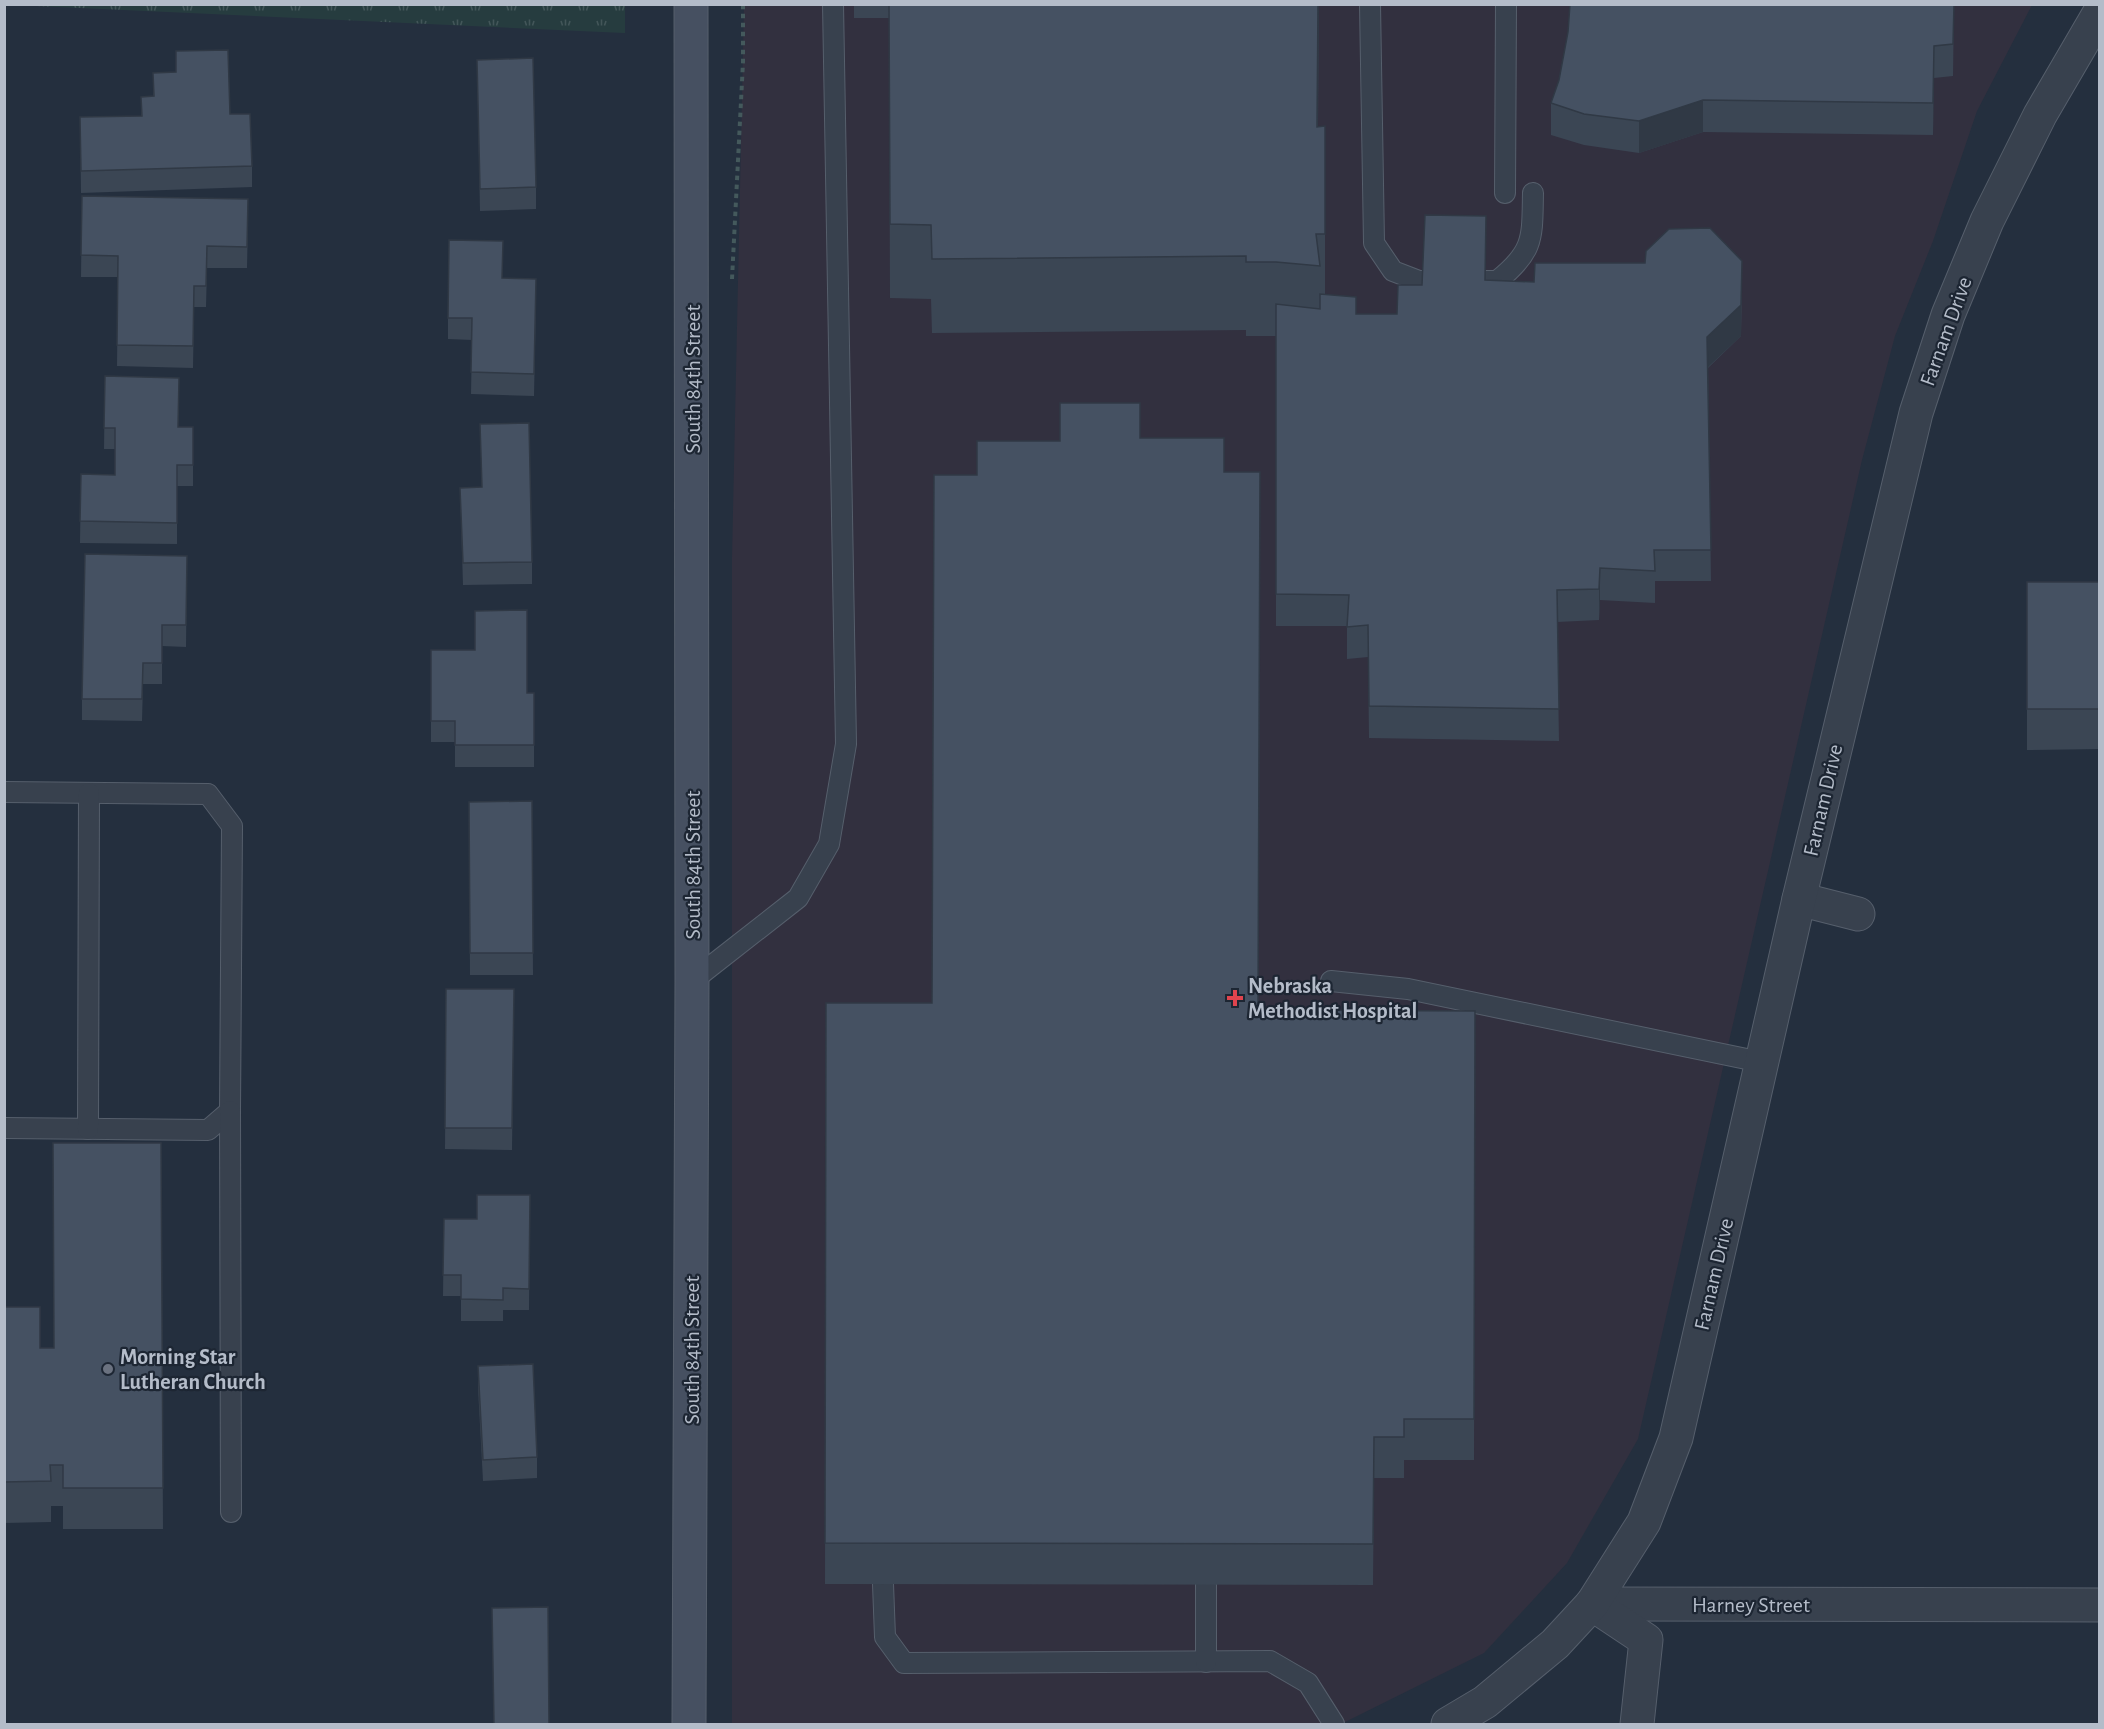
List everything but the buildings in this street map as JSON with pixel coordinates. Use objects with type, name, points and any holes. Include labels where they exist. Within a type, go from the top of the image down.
[{"type":"main road","name":"South 84th Street","points":[[689,1725],[692,981],[691,4]]},
{"type":"street","name":"Farnam Drive","points":[[1592,1604],[1644,1522],[1676,1438],[1799,899],[1916,413],[1948,315],[1987,221],[2030,135],[2100,12]]},
{"type":"street","points":[[1799,899],[1858,914]]},
{"type":"street","points":[[1448,1725],[1485,1702],[1555,1644],[1592,1604],[1646,1640],[1637,1725]]},
{"type":"street","name":"Harney Street","points":[[1592,1604],[2100,1605]]},
{"type":"lane","points":[[692,981],[798,898],[829,844],[846,744],[833,4]]},
{"type":"lane","points":[[1370,4],[1374,243],[1392,271],[1419,281],[1497,281],[1522,259],[1532,236],[1533,193]]},
{"type":"lane","points":[[1505,193],[1506,4]]},
{"type":"lane","points":[[4,792],[208,794],[232,826],[231,1512]]},
{"type":"lane","points":[[88,1129],[89,793]]},
{"type":"lane","points":[[1331,981],[1408,989],[1761,1062]]},
{"type":"lane","points":[[4,1128],[208,1130],[230,1111]]},
{"type":"lane","points":[[883,1584],[885,1637],[904,1664],[1270,1661],[1308,1683],[1334,1725]]},
{"type":"lane","points":[[1206,1585],[1206,1662]]},
{"type":"shaded area","name":"Nebraska Methodist Hospital","points":[[744,5],[2032,5],[1977,111],[1933,241],[1895,336],[1862,460],[1638,1439],[1567,1563],[1484,1653],[1341,1724],[732,1724],[732,557]]},
{"type":"green space","points":[[14,4],[625,4],[625,33],[14,5]]},
{"type":"place","name":"Nebraska Methodist Hospital","points":[[1235,998]]},
{"type":"place","name":"Morning Star Lutheran Church","points":[[108,1369]]}]
